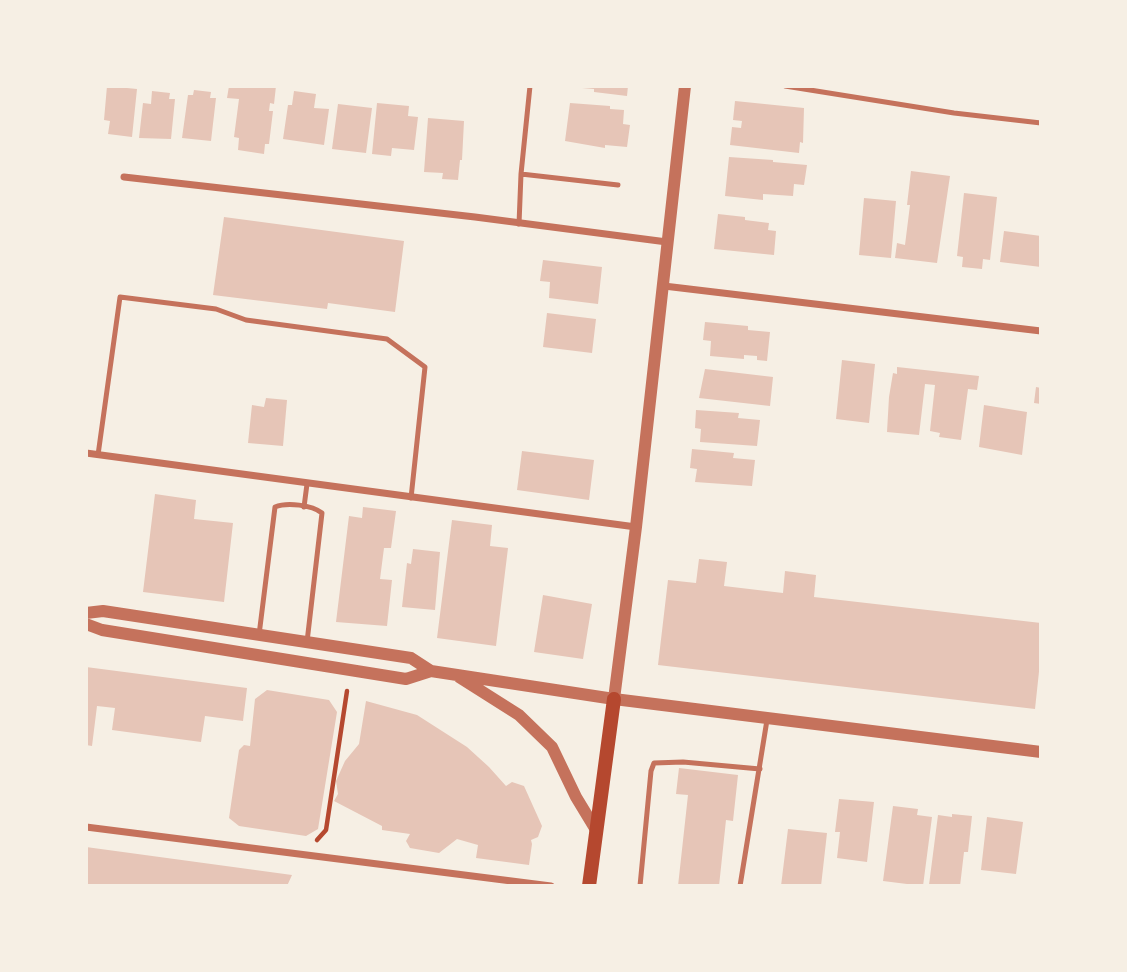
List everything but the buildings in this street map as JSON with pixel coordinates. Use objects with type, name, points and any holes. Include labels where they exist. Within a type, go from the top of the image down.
[{"type":"main road","points":[[589,886],[614,699]]},
{"type":"street","points":[[614,699],[664,286],[685,86]]},
{"type":"street","points":[[124,177],[667,242]]},
{"type":"street","points":[[664,286],[1041,331]]},
{"type":"street","points":[[86,453],[636,527]]},
{"type":"street","points":[[86,613],[103,611],[411,658],[431,671]]},
{"type":"street","points":[[86,624],[102,630],[406,679],[431,671],[452,673],[614,699],[1041,752]]},
{"type":"street","points":[[452,673],[519,715],[552,747],[576,797],[596,830]]},
{"type":"street","points":[[86,827],[551,886]]},
{"type":"lane","points":[[519,224],[530,86]]},
{"type":"lane","points":[[785,86],[954,113],[1041,123]]},
{"type":"lane","points":[[521,174],[618,185]]},
{"type":"lane","points":[[98,455],[120,297],[216,309],[246,320],[387,339],[425,367],[411,498]]},
{"type":"lane","points":[[304,507],[307,484]]},
{"type":"lane","points":[[259,635],[275,507],[282,504],[316,508],[322,513],[307,642]]},
{"type":"lane","points":[[740,886],[768,718]]},
{"type":"lane","points":[[640,886],[654,763],[683,762],[760,769]]},
{"type":"path","points":[[317,840],[326,830],[347,691]]}]
